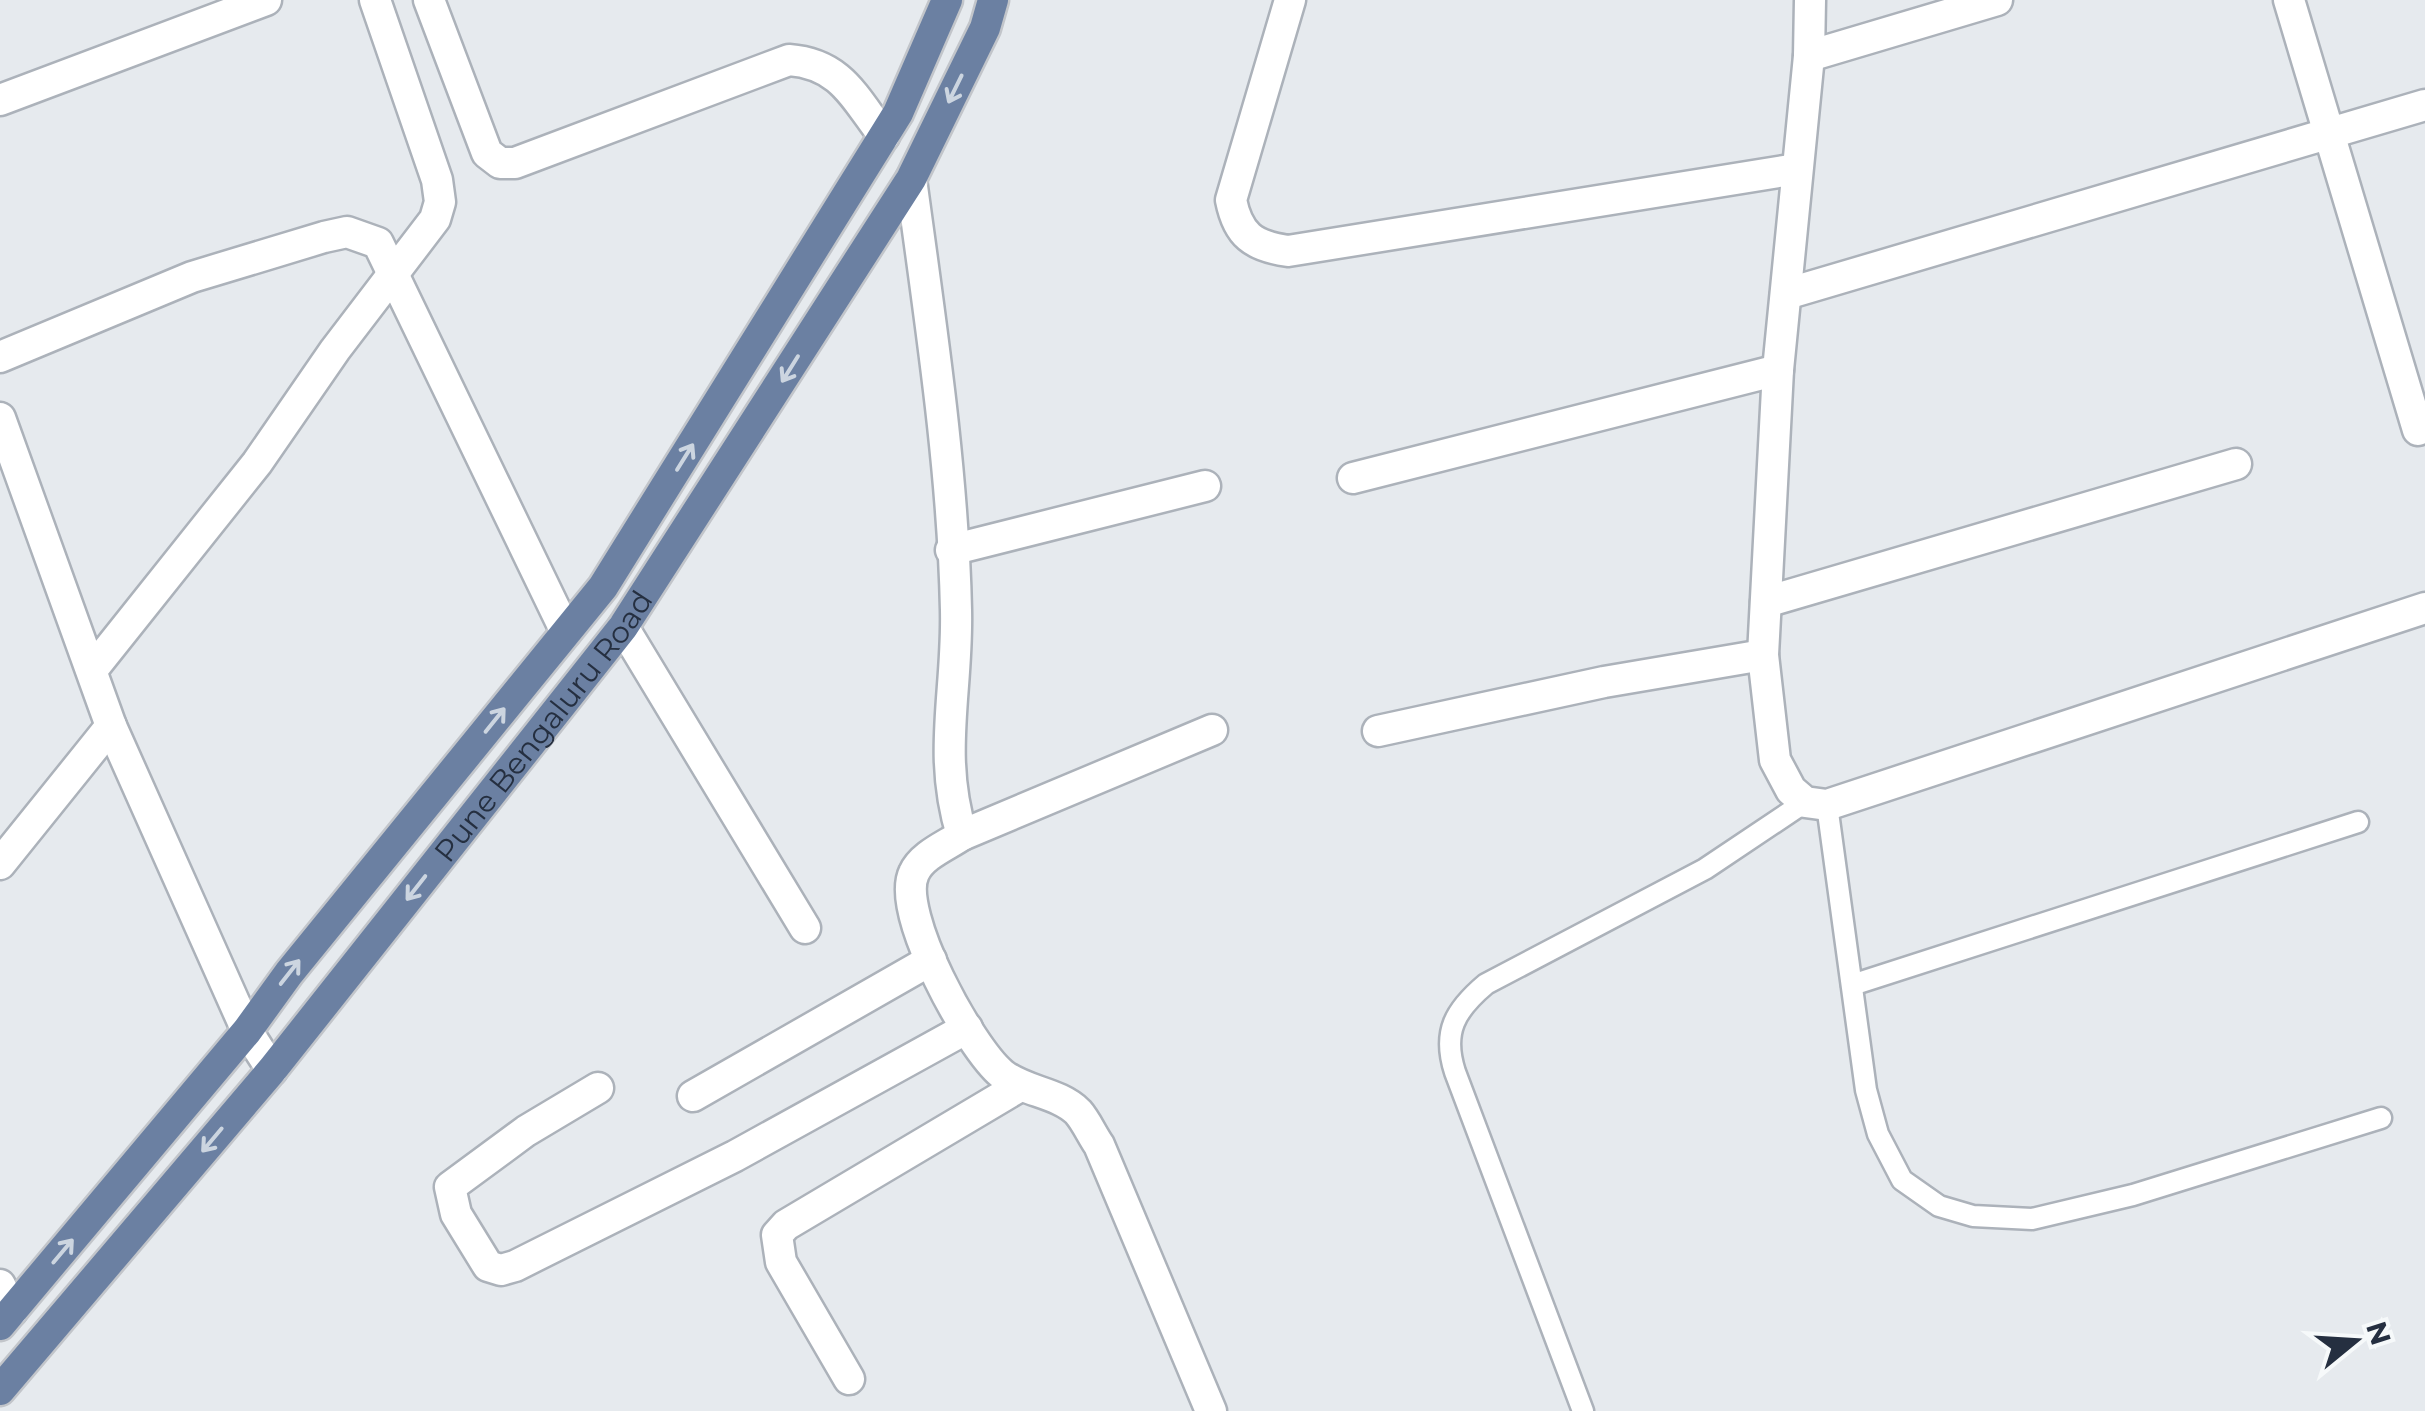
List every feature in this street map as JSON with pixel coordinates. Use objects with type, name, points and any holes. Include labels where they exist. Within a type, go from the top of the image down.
[{"type":"main road","points":[[4,1307],[247,1031],[289,973],[603,586],[884,136],[947,0]]},
{"type":"main road","name":"Pune Bengaluru Road","points":[[0,1390],[272,1070],[622,626],[911,180],[985,28],[993,0]]},
{"type":"street","points":[[0,100],[266,0]]},
{"type":"street","points":[[92,670],[257,464],[394,271],[435,220],[440,202],[437,180],[375,0]]},
{"type":"street","points":[[428,0],[487,154],[500,163],[516,163],[789,60],[818,62],[835,74],[884,136]]},
{"type":"street","points":[[1290,0],[1232,200],[1236,223],[1248,240],[1265,248],[1288,251],[1797,169]]},
{"type":"street","points":[[1810,0],[1778,370],[1763,655],[1775,760],[1791,790],[1816,804],[2425,608]]},
{"type":"street","points":[[1808,56],[1997,0]]},
{"type":"street","points":[[2289,0],[2418,430]]},
{"type":"street","points":[[1786,294],[2425,104]]},
{"type":"street","points":[[911,180],[934,349],[951,550],[956,626],[947,759],[949,793],[962,835]]},
{"type":"street","points":[[0,357],[192,277],[335,234],[347,232],[378,243],[566,632]]},
{"type":"street","points":[[1353,478],[1778,370]]},
{"type":"street","points":[[0,418],[111,726],[247,1031],[272,1070]]},
{"type":"street","points":[[1766,602],[2236,464]]},
{"type":"street","points":[[951,550],[1205,486]]},
{"type":"street","points":[[622,626],[805,928]]},
{"type":"street","points":[[1378,731],[1604,682],[1763,655]]},
{"type":"street","points":[[0,864],[111,726]]},
{"type":"street","points":[[1211,1411],[1099,1145],[1077,1111],[1020,1086],[999,1072],[966,1028],[931,960],[910,886],[925,858],[962,835],[1212,730]]},
{"type":"street","points":[[693,1096],[931,960]]},
{"type":"street","points":[[598,1088],[460,1175],[450,1187],[456,1214],[488,1266],[501,1270],[515,1266],[735,1156],[966,1028]]},
{"type":"street","points":[[849,1379],[781,1262],[777,1235],[786,1225],[1020,1086]]},
{"type":"lane","points":[[1583,1411],[1448,1049],[1450,1028],[1461,1006],[1486,984],[1705,869],[1816,804],[1852,985],[1866,1090],[1878,1134],[1902,1180],[1939,1206],[1973,1216],[2032,1219],[2133,1194],[2382,1118]]},
{"type":"lane","points":[[1852,985],[2358,822]]}]
